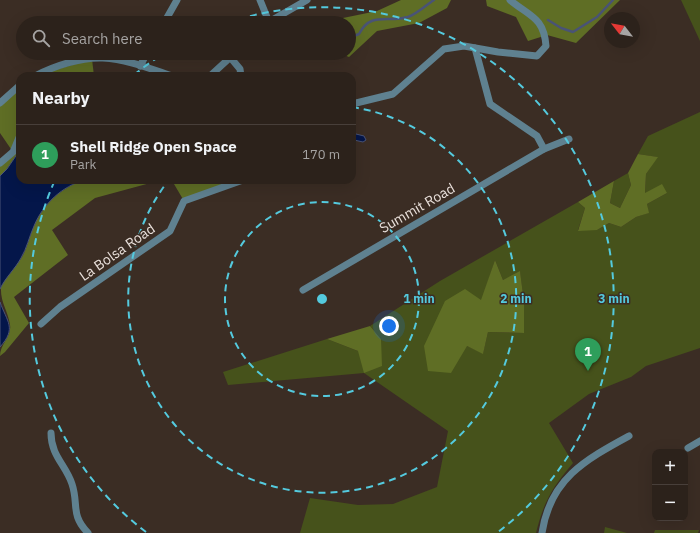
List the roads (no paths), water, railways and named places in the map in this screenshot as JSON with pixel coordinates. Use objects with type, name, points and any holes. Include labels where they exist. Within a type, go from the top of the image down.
[{"type":"street","points":[[168,16],[177,0]]},
{"type":"street","points":[[260,0],[266,16]]},
{"type":"street","points":[[279,16],[307,0]]},
{"type":"street","points":[[356,103],[393,94],[444,49],[464,46],[537,56],[546,46],[545,31],[530,13],[519,8],[510,0]]},
{"type":"street","points":[[475,48],[490,104],[506,117],[536,136],[544,149]]},
{"type":"street","points":[[46,72],[75,62],[86,60]]},
{"type":"street","points":[[113,60],[159,72]]},
{"type":"street","points":[[140,66],[143,60]]},
{"type":"street","points":[[214,72],[228,60]]},
{"type":"street","points":[[236,60],[240,72]]},
{"type":"street","points":[[0,103],[16,89]]},
{"type":"street","name":"Summit Road","points":[[303,290],[544,149],[569,139]]},
{"type":"street","points":[[0,163],[13,152],[16,145]]},
{"type":"street","name":"La Bolsa Road","points":[[41,324],[60,307],[170,231],[184,201],[232,184]]},
{"type":"street","points":[[51,433],[52,448],[72,484],[76,516],[81,526],[88,533]]},
{"type":"street","points":[[542,533],[544,518],[551,501],[561,484],[579,466],[629,436]]},
{"type":"street","points":[[688,448],[700,441]]},
{"type":"waterway","points":[[356,35],[359,34],[369,22],[380,19],[400,19],[411,16],[434,0]]},
{"type":"waterway","points":[[548,20],[561,28],[573,32],[597,17],[613,0]]},
{"type":"place","name":"Shell Ridge Open Space","points":[[588,371]]}]
